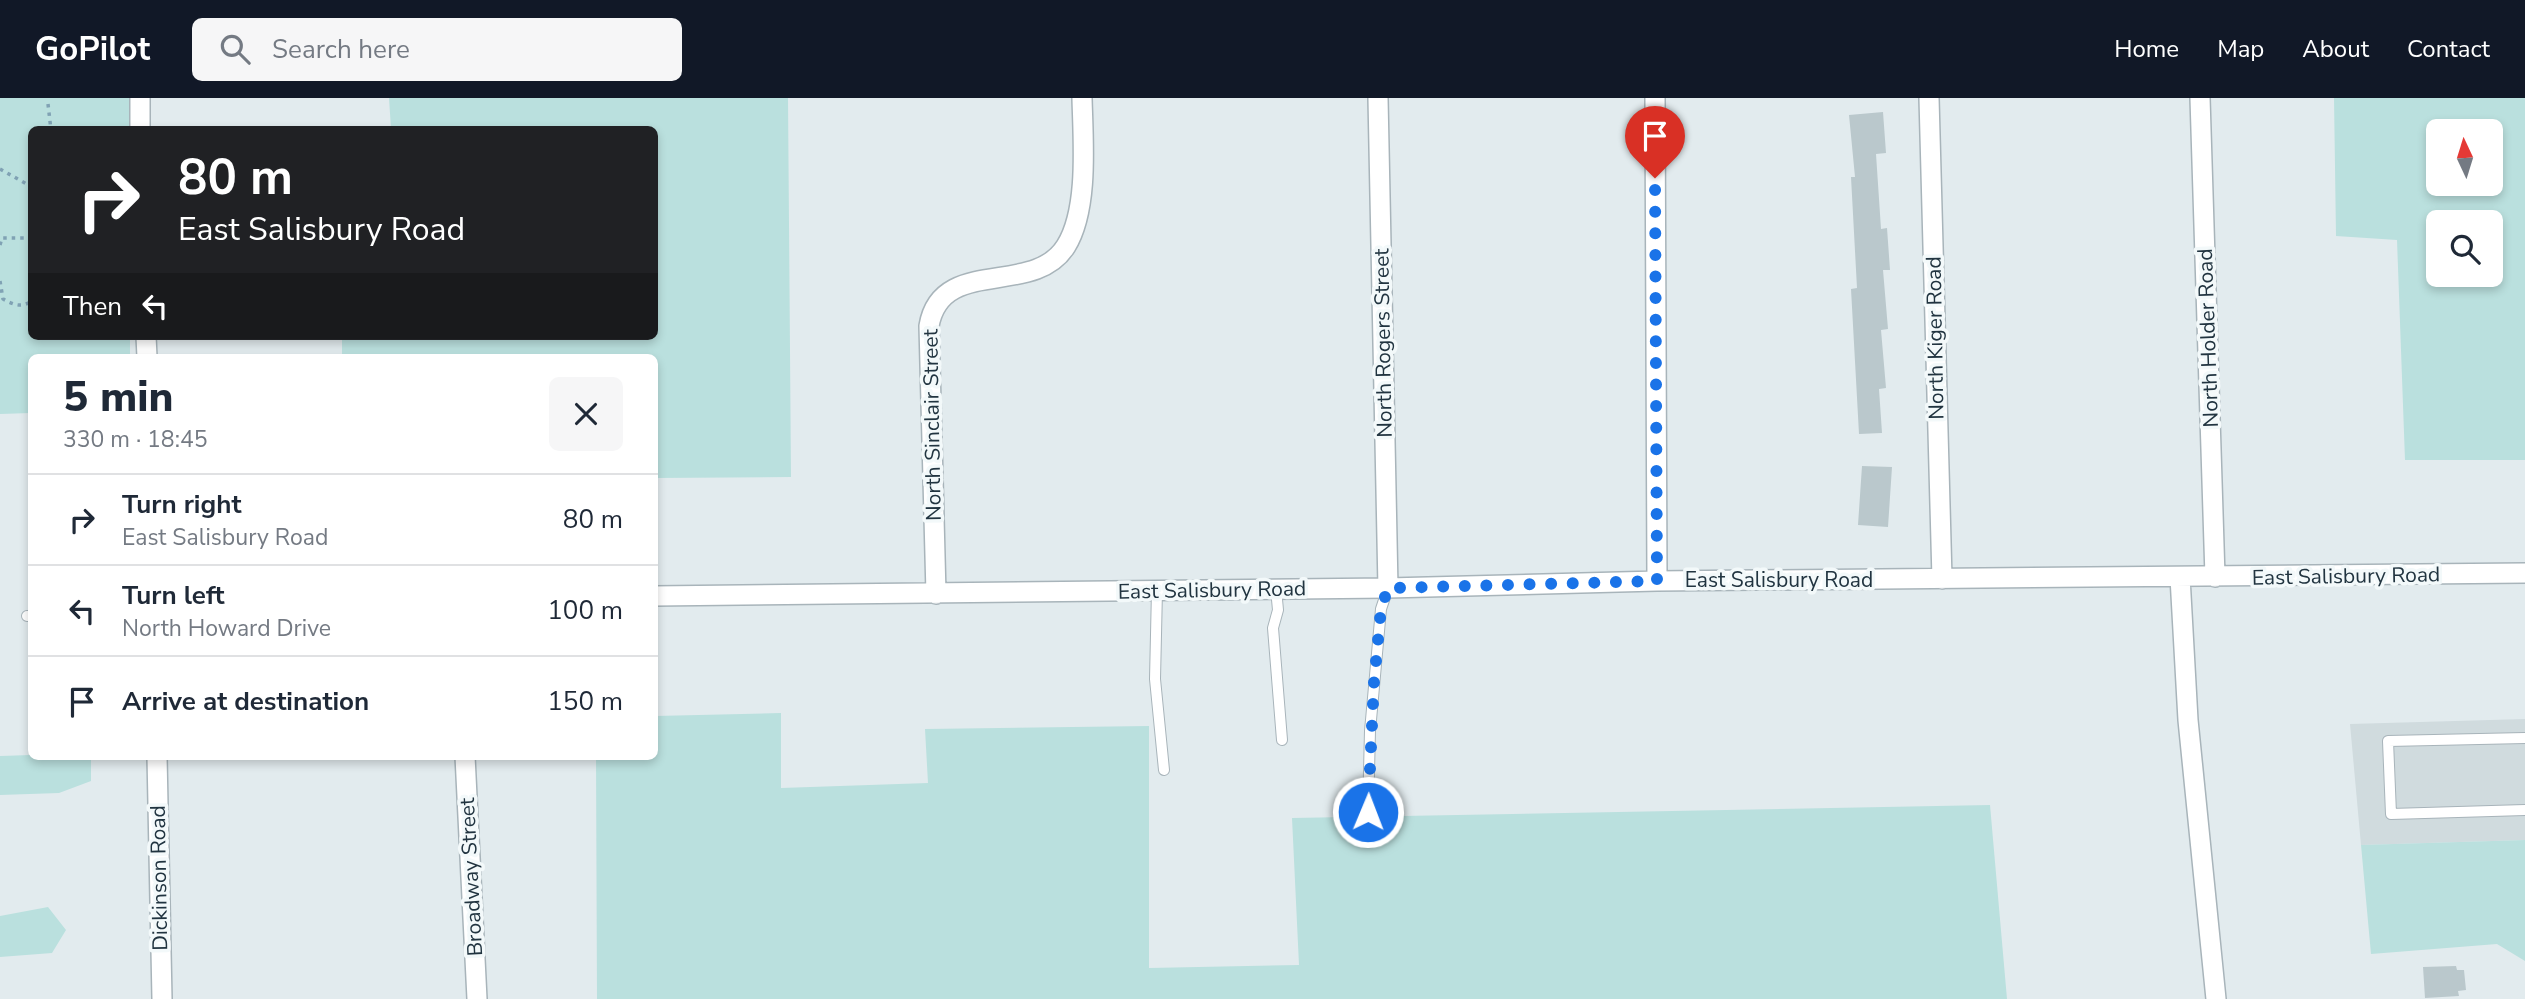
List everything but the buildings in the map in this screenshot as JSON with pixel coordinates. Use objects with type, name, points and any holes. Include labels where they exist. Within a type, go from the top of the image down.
[{"type":"street","points":[[140,98],[141,126]]},
{"type":"street","name":"North Sinclair Street","points":[[936,594],[929,326],[931,312],[938,300],[957,286],[1032,271],[1048,265],[1066,247],[1077,216],[1083,157],[1082,98]]},
{"type":"street","name":"North Rogers Street","points":[[1378,98],[1388,588]]},
{"type":"street","points":[[1655,98],[1657,581]]},
{"type":"street","name":"North Kiger Road","points":[[1929,98],[1941,579]]},
{"type":"street","name":"North Holder Road","points":[[2200,98],[2215,577]]},
{"type":"street","name":"East Salisbury Road","points":[[658,596],[1388,588],[1657,581],[2525,573]]},
{"type":"street","points":[[2180,577],[2188,720],[2216,999]]},
{"type":"street","name":"Dickinson Road","points":[[157,760],[162,999]]},
{"type":"street","name":"Broadway Street","points":[[466,760],[477,999]]},
{"type":"lane","points":[[1368,812],[1371,717],[1381,609],[1388,588]]},
{"type":"lane","points":[[1276,589],[1278,610],[1273,628],[1282,740]]},
{"type":"lane","points":[[1157,590],[1155,679],[1164,770]]},
{"type":"lane","points":[[2525,738],[2388,741],[2391,814],[2525,810]]},
{"type":"path","points":[[48,104],[51,126]]},
{"type":"path","points":[[0,169],[28,185]]},
{"type":"path","points":[[0,245],[2,238],[28,238]]},
{"type":"path","points":[[0,281],[4,299],[13,305],[28,303]]},
{"type":"shaded area","points":[[2525,719],[2525,840],[2361,845],[2350,724]]},
{"type":"green space","points":[[0,98],[140,98],[141,126],[28,126],[28,340],[130,340],[130,354],[28,354],[28,413],[0,414]]},
{"type":"green space","points":[[389,98],[788,98],[791,477],[658,478],[658,354],[342,354],[342,340],[658,340],[658,126],[391,126]]},
{"type":"green space","points":[[2334,98],[2525,98],[2525,460],[2405,460],[2397,240],[2336,236]]},
{"type":"green space","points":[[781,713],[781,788],[928,783],[925,729],[1149,726],[1149,968],[1299,965],[1292,818],[1990,805],[2007,999],[597,999],[596,760],[658,760],[658,716]]},
{"type":"green space","points":[[28,755],[28,760],[91,760],[91,781],[59,793],[0,795],[0,756]]},
{"type":"green space","points":[[2525,840],[2525,961],[2497,944],[2371,954],[2361,845]]},
{"type":"green space","points":[[48,907],[66,930],[52,953],[0,957],[0,916]]},
{"type":"route","points":[[1368,812],[1374,682],[1381,609],[1388,588],[1657,581],[1655,178]]}]
